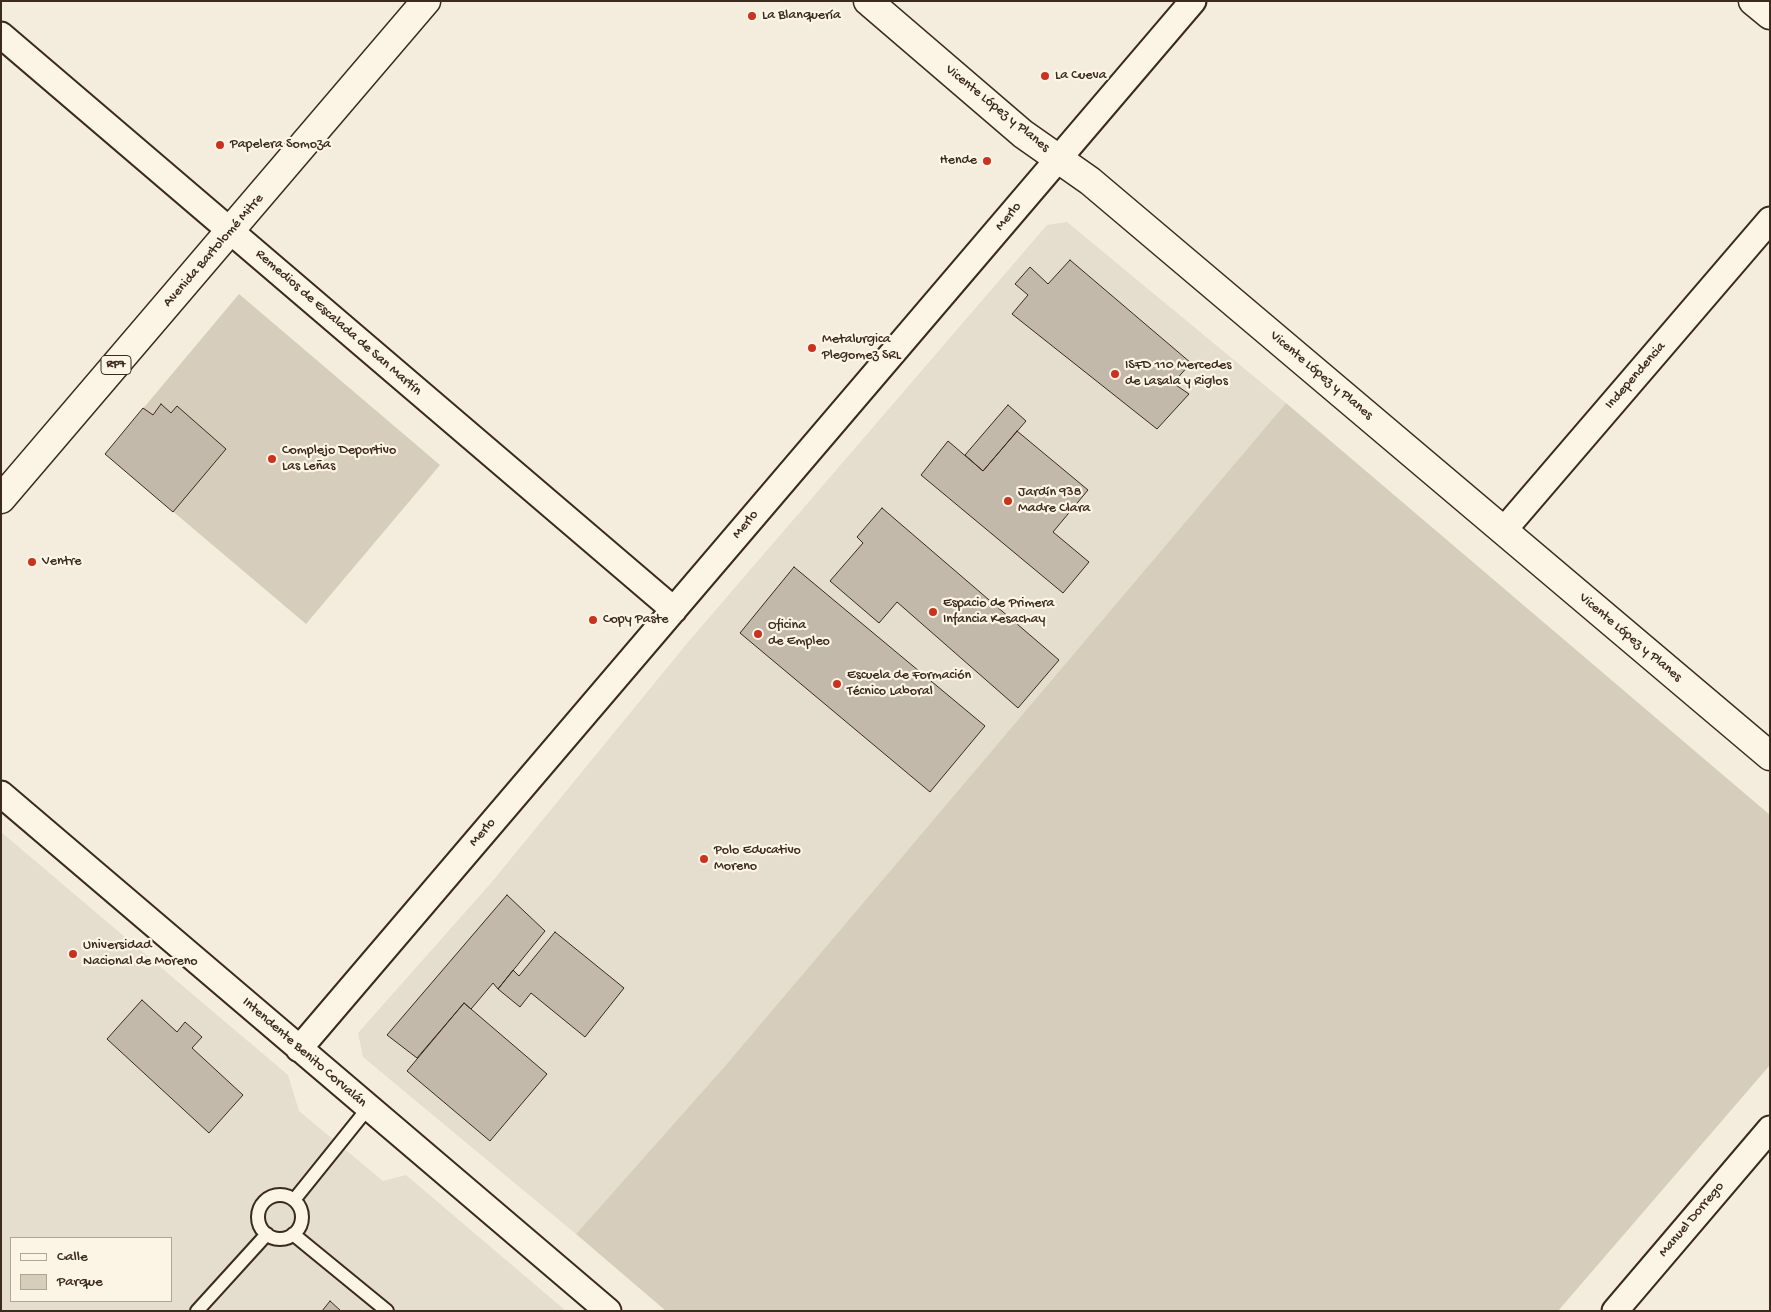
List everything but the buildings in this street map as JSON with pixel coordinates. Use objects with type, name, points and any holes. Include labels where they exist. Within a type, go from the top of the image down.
[{"type":"street","name":"Avenida Bartolomé Mitre","points":[[1,498],[426,1]]},
{"type":"street","name":"Vicente López y Planes","points":[[868,1],[1023,134],[1090,182],[1770,756]]},
{"type":"street","name":"Merlo","points":[[300,1049],[1193,1]]},
{"type":"street","points":[[1754,1],[1770,15]]},
{"type":"street","name":"Remedios de Escalada de San Martín","points":[[1,36],[674,610]]},
{"type":"street","name":"Independencia","points":[[1503,531],[1770,220]]},
{"type":"street","name":"Intendente Benito Corvalán","points":[[1,794],[608,1311]]},
{"type":"street","name":"Manuel Dorrego","points":[[1615,1311],[1770,1129]]},
{"type":"lane","points":[[294,1200],[368,1108]]},
{"type":"lane","points":[[276,1195],[286,1195],[294,1200],[300,1207],[302,1216],[300,1226],[294,1234],[285,1238],[275,1238],[267,1234],[261,1226],[259,1216],[261,1207],[267,1199],[276,1195]]},
{"type":"lane","points":[[197,1311],[267,1234]]},
{"type":"lane","points":[[294,1234],[387,1311]]},
{"type":"shaded area","points":[[1067,222],[1286,403],[725,1066],[576,1234],[363,1057],[358,1033],[491,883],[689,641],[1047,225]]},
{"type":"shaded area","name":"Universidad Nacional de Moreno","points":[[1,832],[288,1075],[299,1111],[383,1181],[406,1175],[566,1311],[1,1311]]},
{"type":"green space","name":"Complejo Deportivo Las Leñas","points":[[239,294],[440,465],[306,624],[105,454]]},
{"type":"green space","points":[[1286,403],[1770,815],[1770,1065],[1558,1311],[666,1311],[576,1234],[725,1066]]},
{"type":"place","name":"La Blanquería","points":[[752,16]]},
{"type":"place","name":"La Cueva","points":[[1045,76]]},
{"type":"place","name":"Papelera Somoza","points":[[220,145]]},
{"type":"place","name":"Hende","points":[[987,161]]},
{"type":"place","name":"Metalurgica Plegomez SRL","points":[[812,348]]},
{"type":"place","name":"ISFD 110 Mercedes de Lasala y Riglos","points":[[1115,374]]},
{"type":"place","name":"Complejo Deportivo Las Leñas","points":[[272,459]]},
{"type":"place","name":"Jardín 938 Madre Clara","points":[[1008,501]]},
{"type":"place","name":"Ventre","points":[[32,562]]},
{"type":"place","name":"Espacio de Primera Infancia Kesachay","points":[[933,612]]},
{"type":"place","name":"Copy Paste","points":[[593,620]]},
{"type":"place","name":"Oficina de Empleo","points":[[758,634]]},
{"type":"place","name":"Escuela de Formación Técnico Laboral","points":[[837,684]]},
{"type":"place","name":"Polo Educativo Moreno","points":[[704,859]]},
{"type":"place","name":"Universidad Nacional de Moreno","points":[[73,954]]}]
